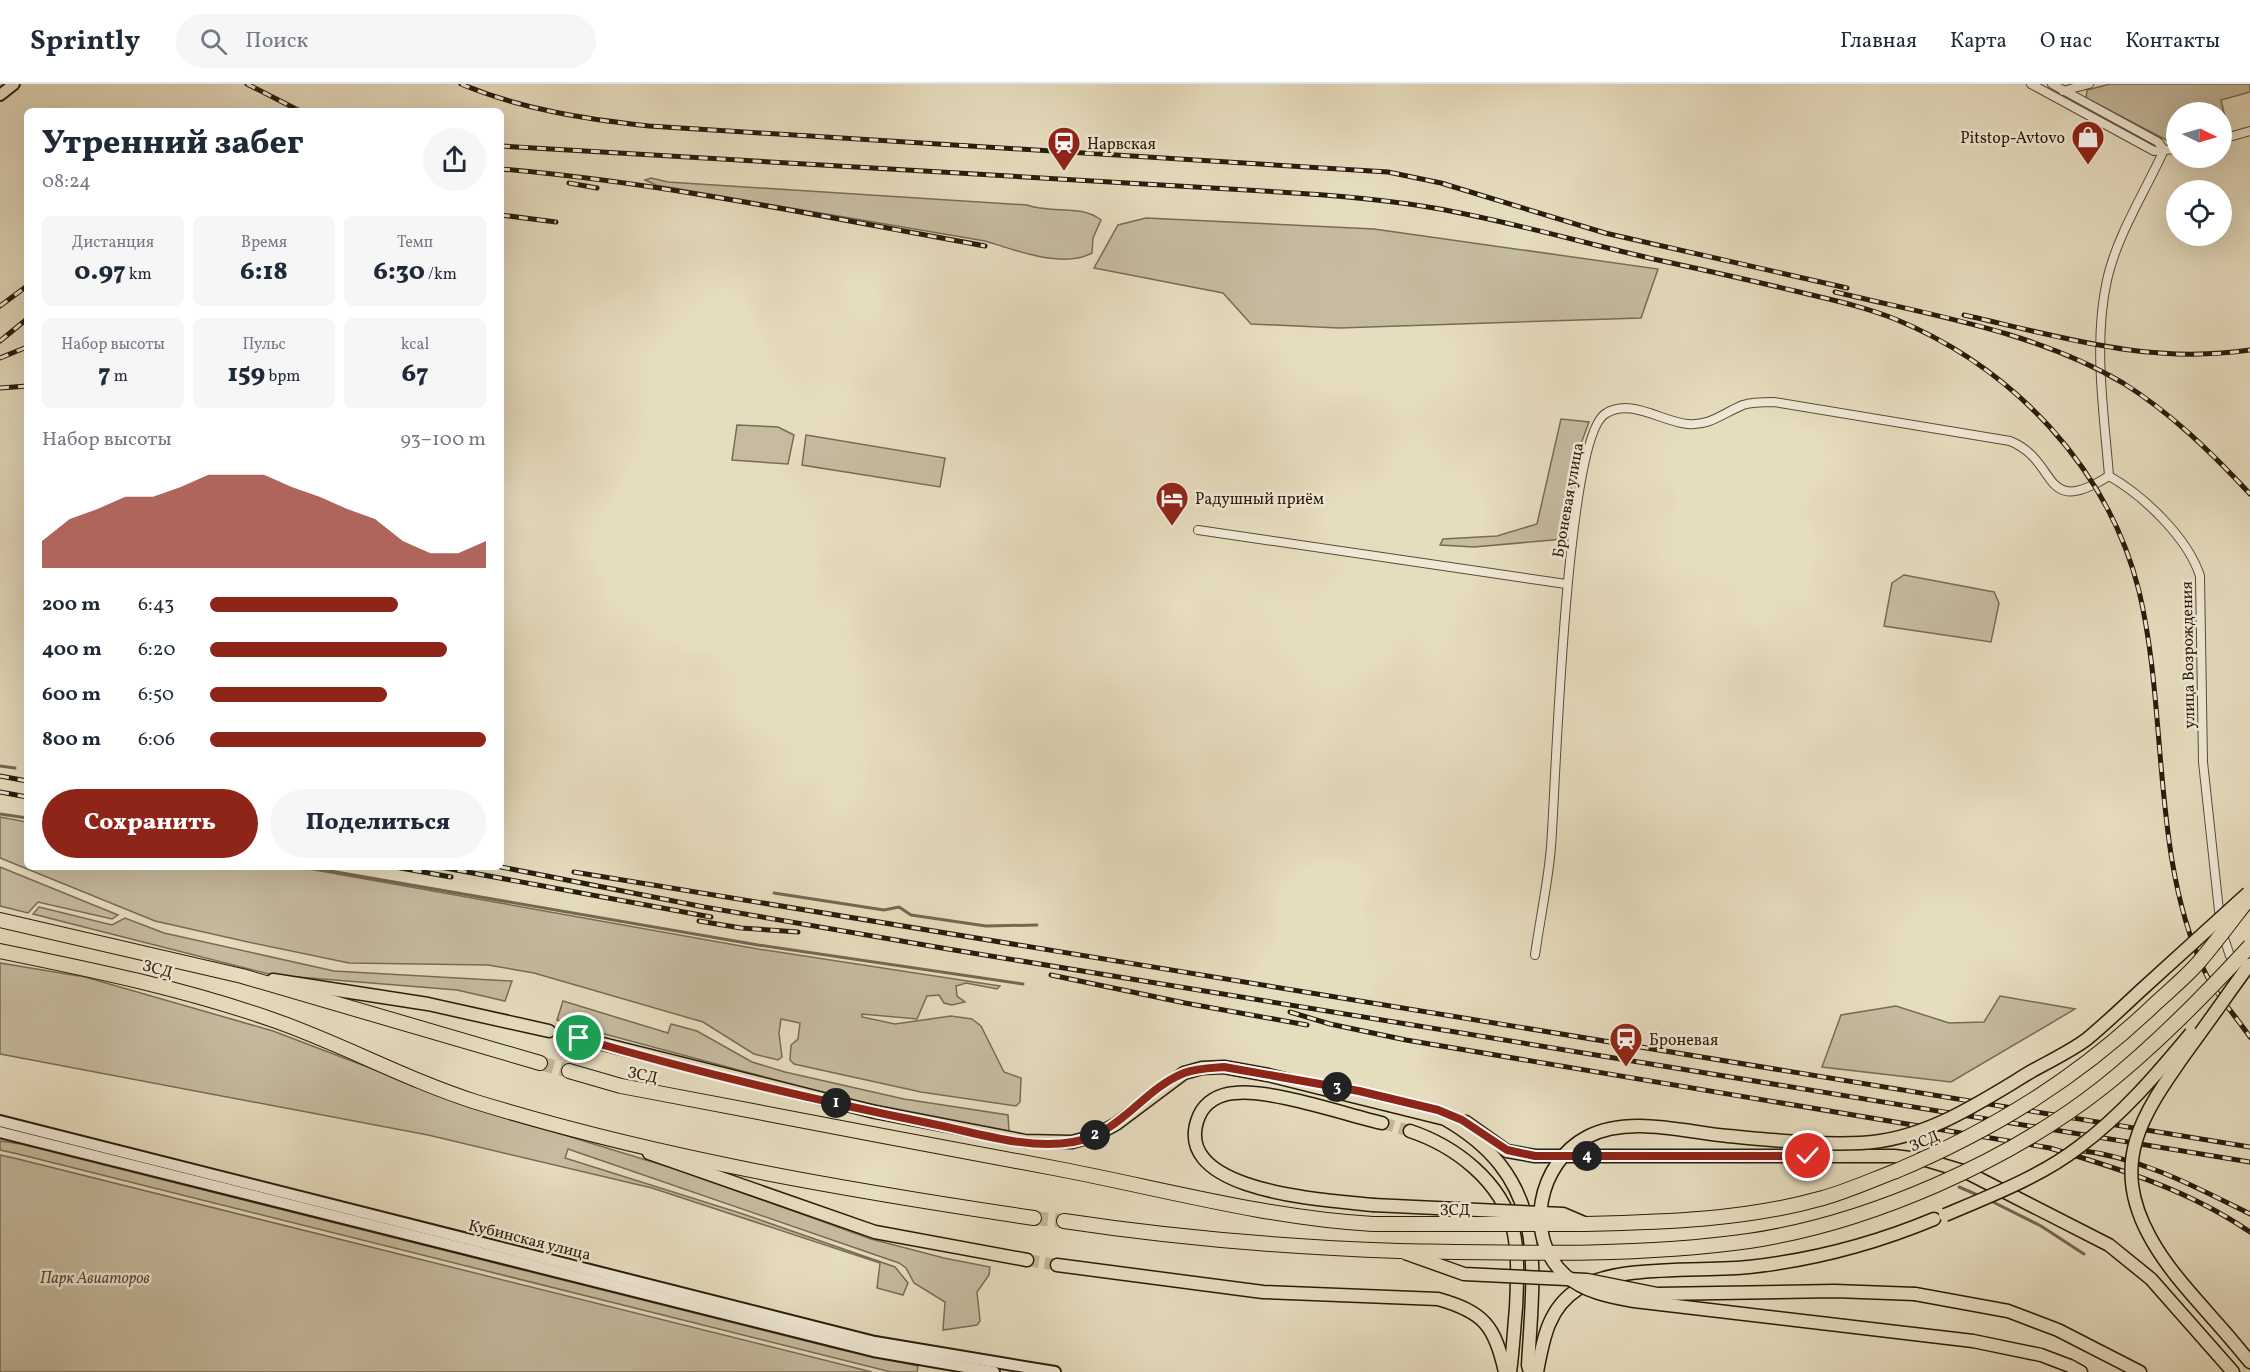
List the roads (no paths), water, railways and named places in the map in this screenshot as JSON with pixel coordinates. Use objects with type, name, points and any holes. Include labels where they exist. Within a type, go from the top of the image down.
[{"type":"highway","name":"ЗСД","points":[[569,1071],[621,1086],[1058,1169],[1245,1208],[1325,1221],[1373,1224],[1585,1224],[1682,1221],[1776,1209],[1823,1198],[1944,1151],[2025,1106],[2076,1073],[2118,1040],[2198,963],[2250,897]]},
{"type":"highway","name":"ЗСД","points":[[0,920],[242,975],[540,1063]]},
{"type":"highway","points":[[1064,1221],[1154,1235],[1287,1247],[1399,1251],[1605,1251],[1713,1245],[1790,1232],[1911,1195],[1957,1176],[2046,1128],[2101,1089],[2144,1053],[2250,946]]},
{"type":"highway","name":"ЗСД","points":[[0,951],[115,974],[275,1021],[473,1101],[610,1140],[736,1169],[1034,1218]]},
{"type":"main road","points":[[0,95],[14,84]]},
{"type":"main road","points":[[2076,1369],[2041,1355],[1973,1341],[1674,1307],[1599,1293],[1565,1275],[1553,1260],[1544,1240],[1541,1219],[1543,1191],[1551,1171],[1569,1149],[1586,1137],[1612,1128],[1648,1127],[1806,1142],[1859,1143],[1889,1140],[1924,1130],[1983,1100],[2086,1040],[2250,891]]},
{"type":"main road","points":[[1537,1372],[1547,1328],[1555,1311],[1579,1288],[1612,1277],[1748,1267],[1832,1254],[1939,1217],[2029,1177],[2078,1148],[2122,1110],[2250,964]]},
{"type":"main road","points":[[2250,964],[2150,1106],[2138,1131],[2131,1168],[2135,1205],[2151,1239],[2250,1362]]},
{"type":"main road","points":[[242,975],[428,1004],[549,1030]]},
{"type":"main road","points":[[579,1038],[875,1112],[997,1137],[1049,1143],[1072,1142],[1094,1136],[1116,1125],[1184,1073],[1202,1068],[1224,1067],[1359,1091],[1438,1110],[1462,1120],[1507,1150],[1535,1156],[1894,1156],[1946,1165],[2081,1229],[2118,1251],[2151,1279],[2233,1372]]},
{"type":"main road","points":[[1268,1075],[1445,1119],[1465,1130],[1498,1162],[1522,1200],[1530,1231],[1533,1263],[1528,1365],[1530,1372]]},
{"type":"main road","points":[[1382,1123],[1266,1095],[1238,1092],[1217,1097],[1208,1103],[1195,1124],[1195,1138],[1199,1152],[1209,1166],[1222,1176],[1284,1193],[1372,1205],[1563,1214],[1585,1224]]},
{"type":"main road","name":"Кубинская улица","points":[[0,1121],[875,1341],[946,1363],[1055,1372]]},
{"type":"main road","points":[[1410,1131],[1439,1143],[1476,1169],[1507,1212],[1513,1229],[1517,1270],[1513,1353],[1507,1372]]},
{"type":"main road","name":"Кубинская улица","points":[[0,1132],[873,1351],[994,1372]]},
{"type":"main road","points":[[610,1140],[875,1232],[1027,1260]]},
{"type":"main road","points":[[1399,1251],[1464,1274],[1587,1280],[1658,1294],[1835,1291],[1915,1294],[2008,1311],[2058,1330],[2140,1372]]},
{"type":"main road","points":[[1058,1265],[1263,1292],[1438,1299],[1473,1311],[1488,1324],[1496,1338],[1507,1372]]},
{"type":"street","points":[[2031,84],[2154,151],[2164,150]]},
{"type":"street","points":[[2046,92],[2055,84],[2158,142],[2164,150]]},
{"type":"street","points":[[2046,92],[2065,91],[2089,84]]},
{"type":"street","points":[[2232,136],[2250,131]]},
{"type":"street","points":[[2109,476],[2100,346],[2103,304],[2117,250],[2164,150]]},
{"type":"street","name":"Броневая улица","points":[[1535,955],[1551,845],[1566,584],[1592,435],[1599,419],[1620,408],[1631,408],[1690,424],[1706,423],[1744,405],[1762,402],[1800,405],[2010,441],[2026,449],[2061,490],[2071,493],[2080,492],[2109,476]]},
{"type":"street","name":"улица Возрождения","points":[[2109,476],[2142,498],[2159,516],[2194,561],[2200,576],[2203,762],[2216,898],[2230,956]]},
{"type":"street","points":[[1198,530],[1566,584]]},
{"type":"waterway","points":[[0,766],[15,768]]},
{"type":"waterway","points":[[0,814],[24,818]]},
{"type":"waterway","points":[[324,870],[758,945],[1023,984]]},
{"type":"waterway","points":[[774,893],[884,910],[899,907],[911,915],[986,926],[1037,925]]},
{"type":"waterway","points":[[1959,1187],[1980,1196]]},
{"type":"waterway","points":[[1989,1200],[2041,1226],[2084,1254]]},
{"type":"tunnel","points":[[549,1031],[579,1038]]},
{"type":"tunnel","points":[[540,1063],[569,1071]]},
{"type":"tunnel","points":[[1382,1123],[1410,1131]]},
{"type":"tunnel","points":[[1034,1218],[1064,1221]]},
{"type":"tunnel","points":[[1027,1260],[1057,1265]]},
{"type":"railway","points":[[247,84],[294,108]]},
{"type":"railway","points":[[461,84],[484,93],[553,112],[649,126],[1388,172],[1441,183],[1605,233],[1847,288]]},
{"type":"railway","points":[[504,146],[1298,193],[1395,202],[1490,219],[1845,303],[1895,319],[1938,339],[1978,364],[2015,393],[2049,426],[2079,463],[2104,503],[2124,546],[2139,591],[2148,637],[2168,832],[2187,926],[2209,979],[2250,1037]]},
{"type":"railway","points":[[504,169],[683,192],[985,246]]},
{"type":"railway","points":[[569,183],[597,188]]},
{"type":"railway","points":[[504,215],[556,222]]},
{"type":"railway","points":[[0,306],[24,288]]},
{"type":"railway","points":[[1835,292],[1983,327],[2055,350],[2090,365],[2123,383],[2158,407],[2206,449],[2250,494]]},
{"type":"railway","points":[[1964,315],[2071,340],[2141,351],[2213,354],[2250,350]]},
{"type":"railway","points":[[0,341],[24,321]]},
{"type":"railway","points":[[0,358],[24,348]]},
{"type":"railway","points":[[0,388],[24,386]]},
{"type":"railway","points":[[0,776],[24,780]]},
{"type":"railway","points":[[0,792],[24,796]]},
{"type":"railway","points":[[504,868],[704,907],[948,949],[2250,1162]]},
{"type":"railway","points":[[412,870],[451,877]]},
{"type":"railway","points":[[456,870],[711,917]]},
{"type":"railway","points":[[574,872],[2250,1147]]},
{"type":"railway","points":[[699,921],[741,928],[798,932]]},
{"type":"railway","points":[[1051,975],[1307,1025]]},
{"type":"railway","points":[[1290,1012],[1330,1024],[1406,1040],[2050,1148],[2153,1182],[2203,1204],[2250,1232]]},
{"type":"railway","points":[[2077,1150],[2145,1166],[2187,1183],[2250,1214]]},
{"type":"place","name":"Pitstop-Avtovo","points":[[2088,166]]},
{"type":"place","name":"Нарвская","points":[[1064,172]]},
{"type":"place","name":"Радушный приём","points":[[1172,527]]},
{"type":"place","name":"Броневая","points":[[1626,1068]]},
{"type":"park label","name":"Парк Авиаторов","points":[[95,1277]]}]
